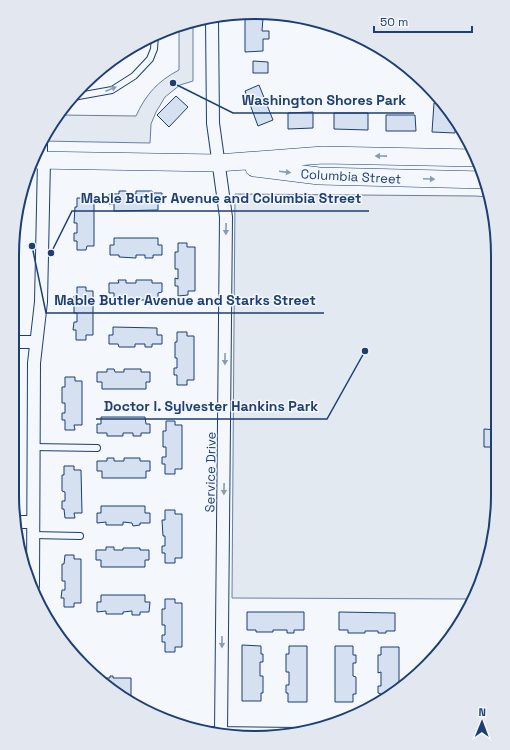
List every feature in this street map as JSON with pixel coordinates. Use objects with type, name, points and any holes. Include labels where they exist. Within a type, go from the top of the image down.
[{"type":"street","name":"Service Drive","points":[[212,23],[213,123],[226,216],[218,728]]},
{"type":"street","name":"Columbia Street","points":[[39,160],[218,163],[323,155],[470,158]]},
{"type":"street","points":[[33,574],[34,363],[41,302],[39,160]]},
{"type":"street","name":"Columbia Street","points":[[218,163],[318,176],[478,180]]},
{"type":"street","points":[[19,342],[36,342]]},
{"type":"street","points":[[21,522],[33,522]]},
{"type":"lane","points":[[81,96],[112,90],[134,76],[150,59],[154,49],[155,41]]},
{"type":"lane","points":[[34,447],[97,448]]},
{"type":"lane","points":[[33,535],[80,536]]},
{"type":"shaded area","points":[[193,27],[193,81],[180,85],[165,97],[151,124],[150,143],[49,141],[65,115],[136,116],[144,101],[153,89],[179,70],[179,32]]},
{"type":"shaded area","points":[[235,194],[484,197],[489,224],[491,255],[491,495],[489,526],[483,556],[467,599],[232,598]]},
{"type":"building","points":[[245,20],[263,20],[262,31],[269,31],[269,39],[263,39],[263,51],[245,52]]},
{"type":"building","points":[[253,61],[268,62],[268,73],[253,73]]},
{"type":"building","points":[[259,85],[273,120],[258,126],[245,91]]},
{"type":"building","points":[[176,96],[188,107],[169,127],[157,115]]},
{"type":"building","points":[[434,103],[435,103],[451,124],[455,133],[432,132]]},
{"type":"building","points":[[313,112],[313,128],[288,129],[288,113]]},
{"type":"building","points":[[334,113],[368,113],[368,130],[334,129]]},
{"type":"building","points":[[386,115],[415,115],[416,131],[386,131]]},
{"type":"building","points":[[119,191],[126,191],[126,194],[136,194],[136,191],[152,191],[153,193],[162,193],[162,203],[158,203],[158,210],[114,211],[114,204],[109,204],[109,194],[119,194]]},
{"type":"building","points":[[77,198],[87,198],[87,202],[94,202],[94,246],[87,246],[86,250],[77,250],[77,241],[74,241],[74,233],[77,233],[77,223],[74,223]]},
{"type":"building","points":[[114,238],[158,238],[158,245],[162,245],[162,255],[153,255],[153,258],[145,258],[145,255],[136,255],[136,258],[110,255],[110,245],[114,245]]},
{"type":"building","points":[[178,243],[187,243],[187,247],[195,247],[195,291],[188,291],[188,295],[178,296],[178,286],[175,286],[175,278],[178,279],[178,269],[175,269],[175,252],[178,252]]},
{"type":"building","points":[[118,280],[126,280],[126,283],[136,283],[136,280],[152,280],[152,283],[162,283],[162,292],[158,293],[158,300],[114,300],[114,293],[109,293],[109,283],[119,283]]},
{"type":"building","points":[[77,287],[86,287],[86,291],[93,291],[93,335],[86,335],[86,340],[76,340],[76,330],[73,330],[74,322],[77,322],[77,313],[74,313],[74,296],[77,296]]},
{"type":"building","points":[[113,327],[157,328],[157,335],[162,335],[162,344],[152,344],[152,347],[145,347],[145,344],[135,344],[135,347],[119,347],[118,344],[109,344],[109,335],[113,335]]},
{"type":"building","points":[[177,332],[187,332],[187,336],[194,336],[194,380],[187,380],[187,385],[177,385],[177,375],[174,375],[174,368],[177,368],[177,358],[175,358],[175,342],[177,342]]},
{"type":"building","points":[[107,369],[114,369],[115,372],[124,372],[124,369],[141,369],[141,372],[150,372],[150,382],[146,382],[146,389],[102,389],[102,382],[97,382],[97,372],[107,372]]},
{"type":"building","points":[[65,377],[75,377],[75,381],[82,381],[82,425],[74,425],[75,430],[65,430],[65,420],[62,420],[62,413],[65,413],[65,403],[62,403],[62,387],[65,387]]},
{"type":"building","points":[[101,417],[145,417],[146,424],[150,424],[150,433],[141,433],[141,436],[133,436],[133,433],[123,433],[123,436],[107,436],[107,433],[97,433],[97,424],[101,424]]},
{"type":"building","points":[[166,421],[175,421],[175,425],[182,425],[182,469],[175,469],[175,474],[165,474],[165,464],[162,464],[162,457],[166,457],[166,447],[163,447],[163,431],[166,431]]},
{"type":"building","points":[[484,429],[491,430],[491,447],[484,447]]},
{"type":"building","points":[[107,458],[114,458],[114,461],[124,461],[124,458],[140,458],[140,461],[150,461],[150,471],[146,471],[146,478],[102,478],[102,471],[97,471],[97,461],[107,461]]},
{"type":"building","points":[[64,466],[74,466],[74,470],[81,470],[82,513],[74,513],[75,518],[65,518],[64,509],[62,509],[62,501],[65,501],[65,492],[62,491],[62,475],[64,475]]},
{"type":"building","points":[[101,506],[145,506],[145,513],[150,513],[150,523],[140,523],[140,525],[133,526],[132,523],[123,522],[123,525],[106,525],[106,522],[97,523],[97,513],[101,513]]},
{"type":"building","points":[[165,510],[175,510],[175,514],[182,514],[182,558],[175,558],[175,563],[165,563],[165,553],[162,553],[162,546],[165,546],[162,520],[165,520]]},
{"type":"building","points":[[106,547],[114,547],[114,550],[123,550],[123,548],[140,548],[140,550],[149,550],[149,560],[145,560],[145,567],[101,567],[101,560],[96,560],[96,550],[106,550]]},
{"type":"building","points":[[65,555],[74,555],[74,559],[81,559],[81,603],[74,603],[74,607],[64,607],[64,598],[61,598],[62,590],[65,590],[65,581],[62,581],[62,564],[64,564]]},
{"type":"building","points":[[101,595],[145,595],[145,602],[150,602],[149,612],[140,612],[140,615],[132,615],[132,611],[123,612],[123,614],[106,614],[106,611],[97,612],[97,602],[101,602]]},
{"type":"building","points":[[165,599],[175,599],[175,603],[182,603],[182,647],[175,647],[175,652],[165,652],[165,642],[162,642],[162,635],[165,635],[165,625],[162,625],[162,609],[165,609]]},
{"type":"building","points":[[247,612],[304,612],[304,630],[294,630],[294,633],[287,633],[287,630],[256,632],[256,630],[247,630]]},
{"type":"building","points":[[339,612],[395,613],[395,631],[386,631],[386,633],[378,633],[378,631],[365,631],[365,633],[348,633],[348,630],[339,630]]},
{"type":"building","points":[[242,645],[261,646],[263,662],[260,662],[260,676],[263,676],[263,693],[261,693],[261,701],[242,701]]},
{"type":"building","points":[[289,646],[307,646],[307,702],[288,702],[286,685],[289,685],[289,672],[286,672],[286,654],[289,654]]},
{"type":"building","points":[[335,646],[353,646],[353,655],[356,655],[356,663],[353,663],[353,676],[356,677],[356,694],[353,694],[353,702],[335,702]]},
{"type":"building","points":[[381,647],[399,647],[399,682],[381,694],[378,693],[378,686],[381,686],[381,672],[378,673],[378,655],[381,655]]},
{"type":"building","points":[[110,676],[113,676],[113,678],[131,678],[131,695],[106,678],[110,678]]},
{"type":"place","name":"Washington Shores Park","points":[[173,83]]},
{"type":"place","name":"Mable Butler Avenue and Starks Street","points":[[32,246]]},
{"type":"place","name":"Mable Butler Avenue and Columbia Street","points":[[51,253]]},
{"type":"place","name":"Doctor I. Sylvester Hankins Park","points":[[365,351]]}]
